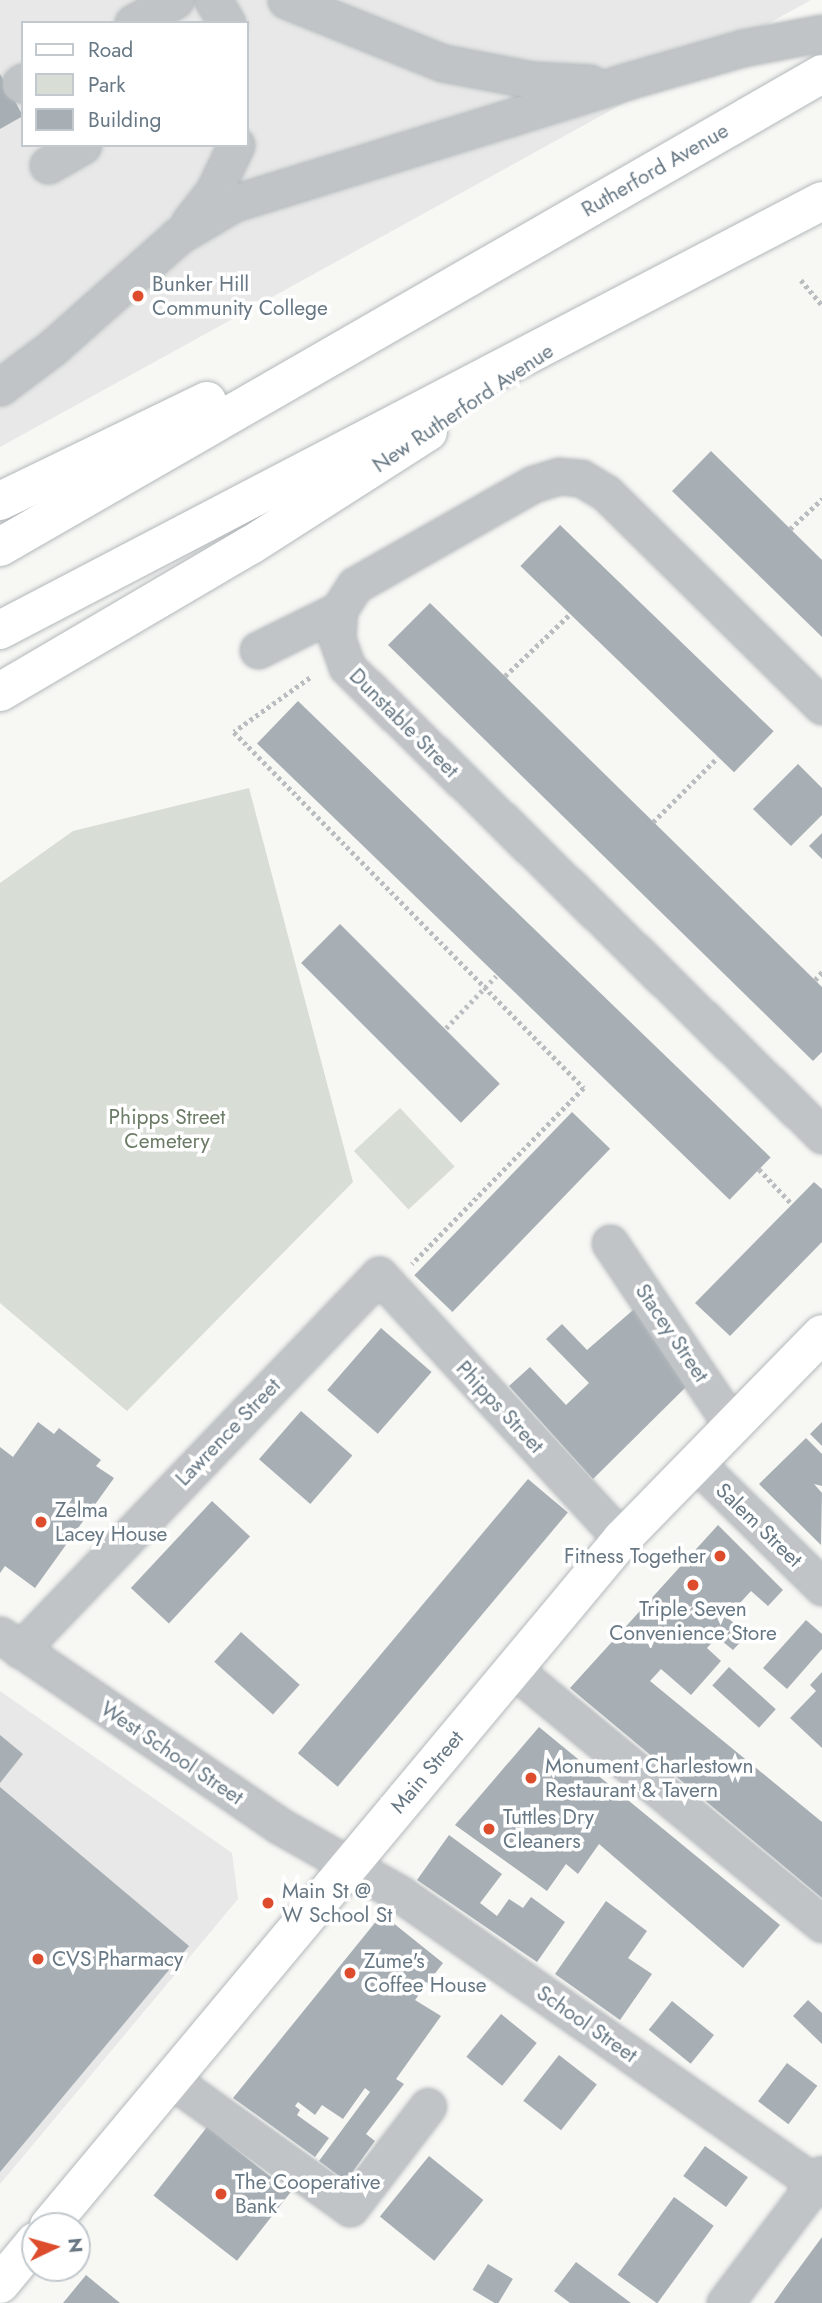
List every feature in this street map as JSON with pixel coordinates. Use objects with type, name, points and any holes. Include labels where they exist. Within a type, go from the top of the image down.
[{"type":"main road","name":"Rutherford Avenue","points":[[489,265],[822,74]]},
{"type":"main road","points":[[562,340],[822,201]]},
{"type":"main road","points":[[0,501],[489,265]]},
{"type":"main road","points":[[0,547],[489,265]]},
{"type":"main road","name":"New Rutherford Avenue","points":[[0,630],[562,340]]},
{"type":"main road","name":"New Rutherford Avenue","points":[[0,692],[371,471],[562,340]]},
{"type":"main road","name":"Main Street","points":[[60,2212],[622,1539],[822,1334]]},
{"type":"main road","points":[[0,2284],[21,2259]]},
{"type":"street","points":[[137,21],[175,0]]},
{"type":"street","points":[[196,21],[200,0]]},
{"type":"street","points":[[213,0],[226,21]]},
{"type":"street","points":[[286,0],[385,44],[454,65],[533,80],[628,81]]},
{"type":"street","points":[[0,387],[178,236],[216,211],[283,185],[628,81],[743,48],[822,33]]},
{"type":"street","points":[[48,165],[80,147]]},
{"type":"street","points":[[178,236],[214,191],[235,147]]},
{"type":"street","points":[[258,650],[338,610],[355,585],[533,484],[559,476],[581,478],[606,493],[822,706]]},
{"type":"street","name":"Dunstable Street","points":[[338,610],[337,639],[347,667],[822,1135]]},
{"type":"street","name":"Stacey Street","points":[[610,1243],[732,1425]]},
{"type":"street","name":"Phipps Street","points":[[391,1274],[622,1539]]},
{"type":"street","name":"Lawrence Street","points":[[10,1642],[391,1274]]},
{"type":"street","name":"Salem Street","points":[[696,1463],[822,1587]]},
{"type":"street","name":"West School Street","points":[[10,1642],[280,1826],[349,1865]]},
{"type":"street","points":[[514,1670],[822,1924]]},
{"type":"street","name":"School Street","points":[[349,1865],[400,1894],[819,2181]]},
{"type":"street","points":[[170,2079],[350,2208],[428,2106]]},
{"type":"street","points":[[726,2303],[819,2181]]},
{"type":"path","points":[[801,280],[822,305]]},
{"type":"path","points":[[790,529],[822,499]]},
{"type":"path","points":[[505,676],[570,614]]},
{"type":"path","points":[[310,678],[234,732],[584,1088],[391,1274]]},
{"type":"path","points":[[653,822],[716,758]]},
{"type":"path","points":[[814,980],[822,972]]},
{"type":"path","points":[[446,1028],[496,976]]},
{"type":"path","points":[[759,1170],[792,1204]]},
{"type":"shaded area","name":"Bunker Hill Community College","points":[[0,0],[811,0],[0,447]]},
{"type":"shaded area","points":[[0,1691],[232,1853],[238,1899],[0,2184]]},
{"type":"green space","name":"Phipps Street Cemetery","points":[[249,788],[353,1182],[127,1411],[0,1303],[0,883],[73,831]]},
{"type":"green space","points":[[400,1108],[455,1167],[408,1209],[354,1151]]},
{"type":"building","points":[[0,74],[21,117],[0,129]]},
{"type":"building","points":[[711,451],[822,560],[822,637],[672,491]]},
{"type":"building","points":[[560,525],[774,731],[734,772],[520,566]]},
{"type":"building","points":[[430,603],[822,987],[822,1052],[813,1061],[388,645]]},
{"type":"building","points":[[298,701],[771,1157],[730,1200],[257,743]]},
{"type":"building","points":[[798,764],[822,788],[822,815],[791,846],[753,809]]},
{"type":"building","points":[[822,833],[822,859],[809,846]]},
{"type":"building","points":[[340,924],[500,1084],[461,1123],[301,963]]},
{"type":"building","points":[[572,1112],[610,1149],[452,1312],[414,1275]]},
{"type":"building","points":[[814,1182],[822,1189],[822,1242],[730,1336],[695,1303]]},
{"type":"building","points":[[640,1304],[690,1383],[593,1479],[509,1386],[530,1367],[566,1405],[589,1383],[546,1339],[562,1324],[587,1350]]},
{"type":"building","points":[[381,1328],[432,1372],[378,1434],[327,1390]]},
{"type":"building","points":[[301,1411],[352,1456],[310,1504],[259,1459]]},
{"type":"building","name":"Zelma Lacey House","points":[[38,1422],[54,1434],[59,1428],[101,1460],[96,1466],[114,1478],[35,1588],[5,1566],[0,1573],[0,1447],[13,1457]]},
{"type":"building","points":[[822,1422],[822,1446],[810,1434]]},
{"type":"building","points":[[806,1438],[822,1454],[822,1486],[814,1484],[822,1493],[821,1545],[759,1484]]},
{"type":"building","points":[[528,1479],[568,1512],[338,1787],[298,1753]]},
{"type":"building","points":[[212,1501],[250,1536],[169,1623],[131,1588]]},
{"type":"building","points":[[718,1525],[783,1590],[768,1606],[751,1591],[727,1617],[747,1635],[733,1650],[717,1637],[707,1648],[721,1661],[691,1695],[661,1669],[650,1681],[822,1822],[822,1898],[570,1688]]},
{"type":"building","points":[[806,1620],[822,1634],[822,1649],[787,1689],[763,1668]]},
{"type":"building","points":[[241,1632],[300,1685],[273,1715],[214,1662]]},
{"type":"building","points":[[729,1667],[776,1709],[759,1728],[712,1686]]},
{"type":"building","points":[[822,1672],[822,1748],[790,1718],[816,1691],[810,1685]]},
{"type":"building","points":[[539,1727],[780,1925],[743,1968],[599,1844],[578,1874],[566,1864],[547,1891],[455,1825]]},
{"type":"building","points":[[0,1735],[23,1754],[0,1783]]},
{"type":"building","points":[[0,1787],[189,1946],[0,2172]]},
{"type":"building","points":[[449,1835],[502,1874],[480,1903],[497,1916],[509,1899],[523,1908],[531,1897],[565,1922],[537,1962],[417,1880]]},
{"type":"building","points":[[606,1901],[647,1931],[628,1958],[652,1974],[620,2020],[555,1974]]},
{"type":"building","points":[[382,1914],[443,1963],[415,2000],[441,2016],[396,2079],[404,2084],[366,2134],[375,2141],[346,2181],[319,2161],[370,2092],[365,2088],[343,2119],[322,2105],[315,2115],[298,2102],[295,2106],[300,2110],[297,2115],[329,2138],[315,2157],[233,2098]]},
{"type":"building","points":[[808,2000],[822,2013],[822,2044],[793,2016]]},
{"type":"building","points":[[672,2001],[714,2035],[691,2064],[649,2030]]},
{"type":"building","points":[[501,2014],[537,2043],[502,2086],[466,2057]]},
{"type":"building","points":[[559,2055],[597,2085],[561,2130],[523,2101]]},
{"type":"building","points":[[787,2063],[817,2086],[788,2124],[758,2101]]},
{"type":"building","name":"The Cooperative Bank","points":[[207,2127],[291,2192],[237,2261],[153,2196]]},
{"type":"building","points":[[705,2146],[748,2177],[726,2207],[683,2176]]},
{"type":"building","points":[[429,2156],[483,2200],[434,2261],[380,2217]]},
{"type":"building","points":[[674,2197],[714,2226],[658,2303],[618,2275]]},
{"type":"building","points":[[822,2237],[822,2303],[774,2303],[786,2286]]},
{"type":"building","points":[[576,2262],[631,2303],[570,2303],[554,2291]]},
{"type":"building","points":[[488,2264],[513,2279],[498,2303],[473,2290]]},
{"type":"building","points":[[91,2279],[120,2303],[63,2303],[80,2282],[91,2282]]},
{"type":"place","name":"Bunker Hill Community College","points":[[138,296]]},
{"type":"place","name":"Zelma Lacey House","points":[[41,1522]]},
{"type":"place","name":"Fitness Together","points":[[720,1556]]},
{"type":"place","name":"Triple Seven Convenience Store","points":[[693,1585]]},
{"type":"place","name":"Monument Charlestown Restaurant & Tavern","points":[[531,1778]]},
{"type":"place","name":"Tuttles Dry Cleaners","points":[[489,1829]]},
{"type":"place","name":"Main St @ W School St","points":[[268,1903]]},
{"type":"place","name":"CVS Pharmacy","points":[[38,1959]]},
{"type":"place","name":"Zume's Coffee House","points":[[350,1973]]},
{"type":"place","name":"The Cooperative Bank","points":[[221,2194]]}]
